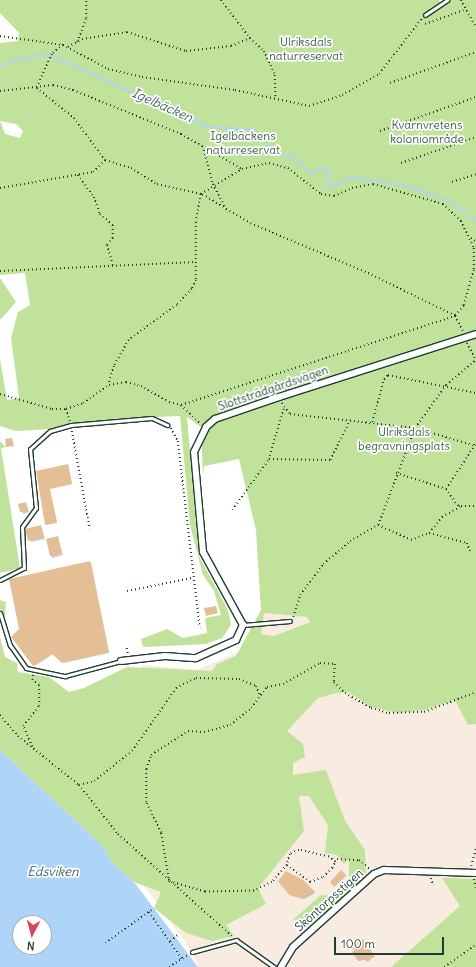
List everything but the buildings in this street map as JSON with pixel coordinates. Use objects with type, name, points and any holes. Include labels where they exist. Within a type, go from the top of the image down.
[{"type":"street","name":"Slottsträdgårdsvägen","points":[[206,427],[215,419],[476,334]]},
{"type":"street","points":[[121,661],[165,656],[196,658],[236,640],[243,625],[202,552],[194,452],[206,427]]},
{"type":"street","name":"Sköntorpsstigen","points":[[281,967],[293,947],[374,874],[384,870],[474,873]]},
{"type":"lane","points":[[425,15],[447,0]]},
{"type":"lane","points":[[0,580],[24,568],[22,527],[36,508],[30,449],[50,431],[71,425],[152,418],[167,425]]},
{"type":"lane","points":[[0,613],[10,645],[26,668],[34,671],[65,676],[121,661]]},
{"type":"lane","points":[[243,625],[290,621]]},
{"type":"lane","points":[[192,952],[236,940],[274,967]]},
{"type":"path","points":[[76,42],[86,18],[86,0]]},
{"type":"path","points":[[221,0],[250,38],[264,51],[275,75],[276,99]]},
{"type":"path","points":[[461,0],[464,10],[476,27]]},
{"type":"path","points":[[425,24],[464,10]]},
{"type":"path","points":[[0,36],[63,45],[108,69],[142,77],[310,106],[342,95],[380,74],[425,15]]},
{"type":"path","points":[[68,47],[76,42],[127,32],[142,34],[171,48],[203,51],[250,38]]},
{"type":"path","points":[[37,88],[52,54],[63,45]]},
{"type":"path","points":[[390,83],[476,52]]},
{"type":"path","points":[[0,91],[56,85],[74,90],[181,134],[203,150],[242,169]]},
{"type":"path","points":[[37,88],[74,118],[105,160],[131,168],[157,184],[201,194],[229,213],[455,316],[476,360],[446,385],[415,428],[396,473],[378,525],[350,541],[323,564],[308,582],[290,621]]},
{"type":"path","points":[[380,131],[476,97]]},
{"type":"path","points":[[401,163],[476,136]]},
{"type":"path","points":[[203,150],[213,184],[229,213]]},
{"type":"path","points":[[0,188],[99,170],[105,160]]},
{"type":"path","points":[[109,385],[114,366],[129,340],[177,305],[192,289],[196,262],[201,194],[213,184],[242,169],[269,163],[288,168],[313,189],[326,195],[373,184],[433,200],[455,212],[471,238],[475,262],[471,283],[464,306],[455,316],[181,405]]},
{"type":"path","points":[[452,182],[476,174]]},
{"type":"path","points":[[78,175],[94,197],[100,214],[113,225],[113,238],[107,245],[112,265]]},
{"type":"path","points":[[471,238],[476,241]]},
{"type":"path","points":[[0,271],[196,262]]},
{"type":"path","points":[[372,422],[384,379],[388,375],[446,385],[476,393]]},
{"type":"path","points":[[0,394],[52,409],[66,409],[83,403],[109,385],[134,383],[181,405],[206,427]]},
{"type":"path","points":[[280,397],[284,408],[290,414],[415,428],[475,445]]},
{"type":"path","points":[[232,510],[269,459],[284,408]]},
{"type":"path","points":[[66,409],[71,425],[90,529]]},
{"type":"path","points":[[269,459],[330,460],[350,420]]},
{"type":"path","points":[[167,425],[178,440],[192,578],[201,619],[200,628]]},
{"type":"path","points":[[446,489],[476,443]]},
{"type":"path","points":[[396,473],[446,489],[460,507]]},
{"type":"path","points":[[378,525],[411,540],[429,533],[442,517],[460,507],[476,506]]},
{"type":"path","points":[[429,533],[467,543],[470,551]]},
{"type":"path","points":[[127,591],[192,578]]},
{"type":"path","points":[[169,882],[161,834],[146,802],[149,758],[188,731],[204,732],[230,725],[260,696],[267,687],[283,684],[311,665],[324,663],[337,666],[334,682],[345,694],[371,708],[389,713],[424,712],[476,692]]},
{"type":"path","points":[[32,748],[23,726],[40,706],[39,685],[32,680],[34,671]]},
{"type":"path","points":[[79,785],[94,781],[132,751],[176,688],[196,678],[239,679],[256,686],[260,696]]},
{"type":"path","points":[[0,715],[32,748],[79,785],[118,834],[169,882],[236,940]]},
{"type":"path","points":[[476,847],[471,859],[476,888]]},
{"type":"path","points":[[169,882],[205,892],[254,891],[272,882],[287,865],[290,854],[299,850],[329,857],[335,862]]},
{"type":"path","points":[[287,865],[292,872],[316,882],[335,862],[349,858],[359,860],[374,874]]},
{"type":"path","points":[[430,872],[433,886]]},
{"type":"path","points":[[105,943],[154,908]]},
{"type":"path","points":[[149,912],[182,959]]},
{"type":"path","points":[[170,941],[179,934]]},
{"type":"path","points":[[444,967],[476,945]]},
{"type":"path","points":[[169,967],[192,952]]},
{"type":"shaded area","points":[[264,613],[307,617],[310,622],[274,636],[261,634]]},
{"type":"shaded area","points":[[476,648],[476,967],[198,967],[192,952],[160,906],[128,867],[80,827],[46,781],[143,665],[197,670],[245,649]]},
{"type":"green space","points":[[0,0],[439,0],[441,5],[432,12],[451,0],[476,0],[476,724],[468,725],[455,700],[425,710],[398,713],[371,707],[348,692],[318,698],[287,731],[303,744],[305,757],[293,763],[293,775],[326,770],[345,821],[365,850],[366,878],[312,923],[293,920],[321,895],[337,897],[349,883],[349,859],[344,864],[337,855],[325,853],[328,825],[309,796],[299,796],[304,831],[258,888],[266,904],[226,925],[234,936],[212,941],[186,933],[154,908],[161,892],[134,882],[109,859],[105,848],[0,750],[0,637],[5,657],[17,663],[18,672],[49,677],[69,692],[84,688],[127,667],[212,671],[217,664],[236,656],[261,610],[256,530],[239,459],[204,466],[203,476],[201,427],[187,417],[199,556],[228,610],[231,625],[222,638],[206,644],[143,647],[141,639],[167,629],[183,638],[207,633],[205,618],[221,615],[214,591],[203,575],[190,525],[180,416],[111,419],[102,426],[16,431],[0,426],[0,359],[7,400],[19,398],[11,338],[18,312],[30,305],[25,273],[0,275],[0,121],[0,43],[18,41],[19,33],[0,13]],"holes":[[[0,121],[16,124],[23,131],[20,138],[5,134]],[[264,613],[307,617],[310,622],[274,636],[261,634]]]},
{"type":"green space","points":[[0,278],[16,302],[0,320]]},
{"type":"green space","points":[[0,441],[6,447],[1,448],[20,568],[0,573]]},
{"type":"green space","points":[[0,600],[6,602],[5,617],[0,615]]},
{"type":"green space","points":[[442,878],[476,879],[476,967],[391,967],[460,906]]},
{"type":"water","name":"Edsviken","points":[[0,750],[105,848],[109,859],[134,882],[198,967],[0,967]]},
{"type":"waterway","name":"Igelbäcken","points":[[0,66],[14,60],[48,54],[208,127],[253,130],[279,155],[290,155],[313,174],[321,168],[328,171],[329,188],[353,177],[408,186],[452,203],[476,221]]},
{"type":"park label","name":"Ulriksdals naturreservat","points":[[306,49]]},
{"type":"park label","name":"Kvarnvretens koloniområde","points":[[427,132]]},
{"type":"park label","name":"Igelbäckens naturreservat","points":[[243,143]]},
{"type":"park label","name":"Ulriksdals begravningsplats","points":[[404,439]]}]
